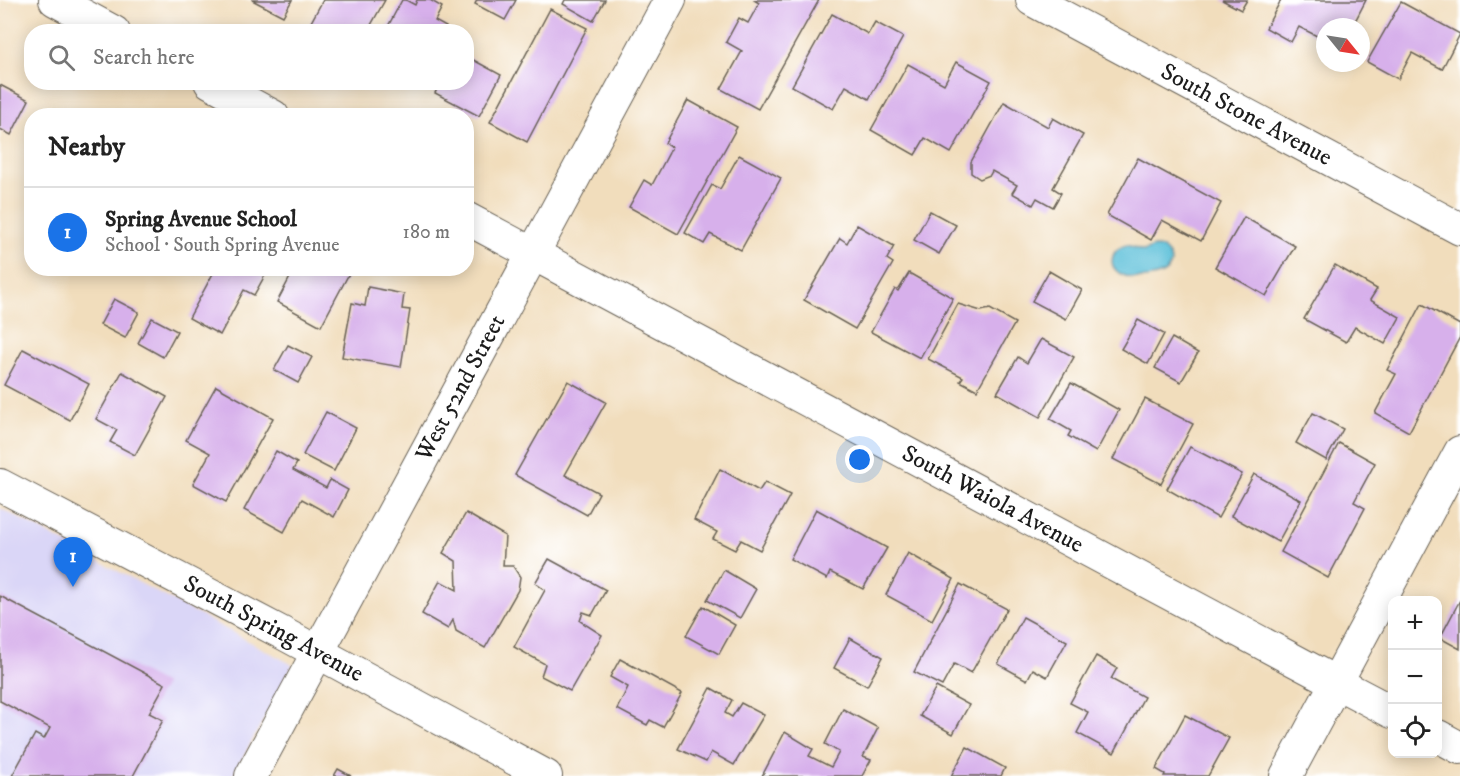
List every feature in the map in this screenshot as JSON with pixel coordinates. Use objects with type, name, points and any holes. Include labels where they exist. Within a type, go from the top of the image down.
[{"type":"street","points":[[55,0],[99,24]]},
{"type":"street","name":"West 52nd Street","points":[[251,776],[670,0]]},
{"type":"street","name":"South Stone Avenue","points":[[1032,0],[1460,229]]},
{"type":"street","points":[[225,90],[258,108]]},
{"type":"street","name":"South Waiola Avenue","points":[[474,222],[1388,710]]},
{"type":"street","points":[[1286,776],[1460,452]]},
{"type":"street","name":"South Spring Avenue","points":[[0,485],[318,652],[546,776]]},
{"type":"street","points":[[1442,739],[1460,748]]},
{"type":"shaded area","points":[[0,508],[293,665],[233,776],[0,776]]},
{"type":"water","points":[[1127,245],[1144,251],[1154,247],[1163,248],[1170,260],[1169,269],[1160,275],[1147,278],[1134,278],[1122,274],[1114,267],[1113,256],[1117,250]]},
{"type":"building","points":[[252,0],[292,0],[283,16]]},
{"type":"building","points":[[323,0],[385,0],[372,24],[310,24]]},
{"type":"building","points":[[402,0],[415,5],[417,0],[430,0],[442,7],[435,21],[440,24],[389,24]]},
{"type":"building","points":[[477,0],[516,0],[505,20],[475,4]]},
{"type":"building","points":[[565,0],[605,0],[593,21],[563,4]]},
{"type":"building","points":[[754,0],[819,0],[758,109],[721,89],[742,51],[726,42],[739,18],[748,23],[759,3]]},
{"type":"building","points":[[1222,0],[1247,0],[1241,10]]},
{"type":"building","points":[[1281,0],[1366,0],[1357,18],[1316,18],[1316,36],[1299,27],[1291,42],[1266,28]]},
{"type":"building","points":[[1401,2],[1460,34],[1442,69],[1412,53],[1398,79],[1370,64],[1370,57]]},
{"type":"building","points":[[550,9],[587,28],[527,142],[490,122]]},
{"type":"building","points":[[832,14],[868,34],[875,22],[903,37],[869,99],[846,86],[833,109],[792,86]]},
{"type":"building","points":[[474,60],[501,75],[479,116],[474,113],[474,108],[464,108],[435,93],[437,90],[474,90]]},
{"type":"building","points":[[956,62],[991,81],[951,153],[925,138],[915,155],[871,130],[908,64],[944,84]]},
{"type":"building","points":[[0,85],[29,100],[11,135],[0,129]]},
{"type":"building","points":[[688,100],[737,127],[678,234],[629,207],[644,180],[652,185],[672,147],[665,143]]},
{"type":"building","points":[[1004,102],[1048,127],[1053,118],[1083,135],[1053,188],[1061,193],[1053,207],[1037,198],[1033,205],[1012,193],[1017,185],[992,171],[990,175],[980,179],[971,173],[971,162]]},
{"type":"building","points":[[739,155],[781,178],[741,250],[710,234],[704,244],[685,233],[712,185],[720,189]]},
{"type":"building","points":[[1138,158],[1221,203],[1201,241],[1162,220],[1151,240],[1107,215]]},
{"type":"building","points":[[930,211],[956,225],[939,254],[914,240]]},
{"type":"building","points":[[1244,217],[1295,246],[1266,296],[1215,267]]},
{"type":"building","points":[[857,225],[894,246],[887,259],[893,263],[855,329],[804,300],[840,238],[847,243]]},
{"type":"building","points":[[1335,265],[1377,289],[1370,300],[1400,317],[1385,344],[1355,327],[1346,342],[1304,319]]},
{"type":"building","points":[[1049,271],[1082,290],[1066,319],[1032,301]]},
{"type":"building","points":[[909,273],[953,298],[920,358],[871,332],[895,289],[898,291]]},
{"type":"building","points":[[212,276],[265,276],[254,295],[244,290],[220,335],[189,318]]},
{"type":"building","points":[[291,276],[348,276],[321,326],[277,302]]},
{"type":"building","points":[[368,287],[404,294],[402,309],[410,310],[401,367],[342,357],[352,303],[365,306]]},
{"type":"building","points":[[114,299],[139,312],[125,338],[100,325]]},
{"type":"building","points":[[958,304],[981,311],[990,309],[1015,323],[977,390],[960,381],[963,377],[928,359]]},
{"type":"building","points":[[1422,304],[1460,325],[1460,337],[1409,432],[1375,413],[1396,374],[1387,370]]},
{"type":"building","points":[[152,318],[177,331],[163,357],[138,343]]},
{"type":"building","points":[[1138,320],[1164,334],[1148,364],[1121,349]]},
{"type":"building","points":[[1172,338],[1198,353],[1181,382],[1155,368]]},
{"type":"building","points":[[1041,339],[1074,357],[1040,417],[997,393],[1018,357],[1027,363]]},
{"type":"building","points":[[288,345],[312,357],[298,383],[274,370]]},
{"type":"building","points":[[23,349],[89,384],[70,420],[4,385]]},
{"type":"building","points":[[122,372],[167,397],[135,455],[110,442],[117,430],[96,419]]},
{"type":"building","points":[[568,381],[606,402],[565,475],[599,493],[587,515],[515,475]]},
{"type":"building","points":[[1071,383],[1119,410],[1096,452],[1068,436],[1071,431],[1050,419]]},
{"type":"building","points":[[216,386],[273,418],[226,502],[193,484],[210,453],[186,440]]},
{"type":"building","points":[[1145,399],[1193,424],[1161,484],[1113,459]]},
{"type":"building","points":[[326,412],[356,428],[334,471],[303,455]]},
{"type":"building","points":[[1313,413],[1343,429],[1326,460],[1296,443]]},
{"type":"building","points":[[1339,443],[1375,463],[1354,502],[1365,508],[1328,578],[1281,552]]},
{"type":"building","points":[[1190,447],[1242,474],[1218,518],[1167,489]]},
{"type":"building","points":[[276,451],[297,463],[293,470],[326,488],[330,480],[348,490],[334,517],[302,499],[284,532],[244,510]]},
{"type":"building","points":[[720,469],[759,491],[765,482],[790,495],[760,550],[741,540],[735,550],[713,539],[717,532],[694,520]]},
{"type":"building","points":[[1254,474],[1301,500],[1278,542],[1231,516]]},
{"type":"building","points":[[816,509],[887,548],[863,589],[830,572],[827,579],[790,559]]},
{"type":"building","points":[[466,513],[505,536],[503,566],[513,566],[520,577],[518,590],[485,648],[456,631],[453,620],[448,629],[422,614],[440,581],[457,590],[456,561],[443,553]]},
{"type":"building","points":[[908,553],[954,579],[932,620],[886,595]]},
{"type":"building","points":[[549,559],[606,590],[592,615],[583,612],[580,621],[602,635],[570,691],[541,676],[545,664],[514,647],[545,590],[535,583]]},
{"type":"building","points":[[724,570],[756,589],[740,618],[707,600]]},
{"type":"building","points":[[960,584],[1007,609],[971,673],[954,664],[942,686],[914,672]]},
{"type":"building","points":[[0,596],[165,684],[149,713],[163,720],[133,776],[12,776],[35,734],[44,739],[50,728],[0,701]]},
{"type":"building","points":[[1460,600],[1460,649],[1442,639],[1442,634]]},
{"type":"building","points":[[703,606],[735,625],[719,654],[686,636]]},
{"type":"building","points":[[1023,617],[1067,641],[1047,677],[1033,669],[1027,680],[998,664]]},
{"type":"building","points":[[850,638],[883,657],[867,686],[834,668]]},
{"type":"building","points":[[1096,656],[1117,668],[1111,679],[1144,697],[1114,753],[1077,733],[1088,712],[1070,703]]},
{"type":"building","points":[[620,659],[682,693],[663,727],[650,720],[647,725],[617,709],[628,687],[610,677]]},
{"type":"building","points":[[936,687],[969,705],[953,734],[920,716]]},
{"type":"building","points":[[711,688],[732,700],[725,713],[732,717],[741,703],[764,715],[734,765],[711,752],[706,762],[678,749]]},
{"type":"building","points":[[843,709],[878,728],[863,757],[871,760],[862,776],[762,776],[785,732],[813,749],[809,756],[831,767],[839,752],[825,744]]},
{"type":"building","points":[[1185,715],[1229,738],[1208,776],[1164,776],[1165,774],[1156,769]]},
{"type":"building","points":[[967,747],[1005,768],[1001,776],[951,776]]},
{"type":"building","points":[[338,769],[351,776],[334,776]]},
{"type":"place","name":"Spring Avenue School","points":[[73,587]]}]
